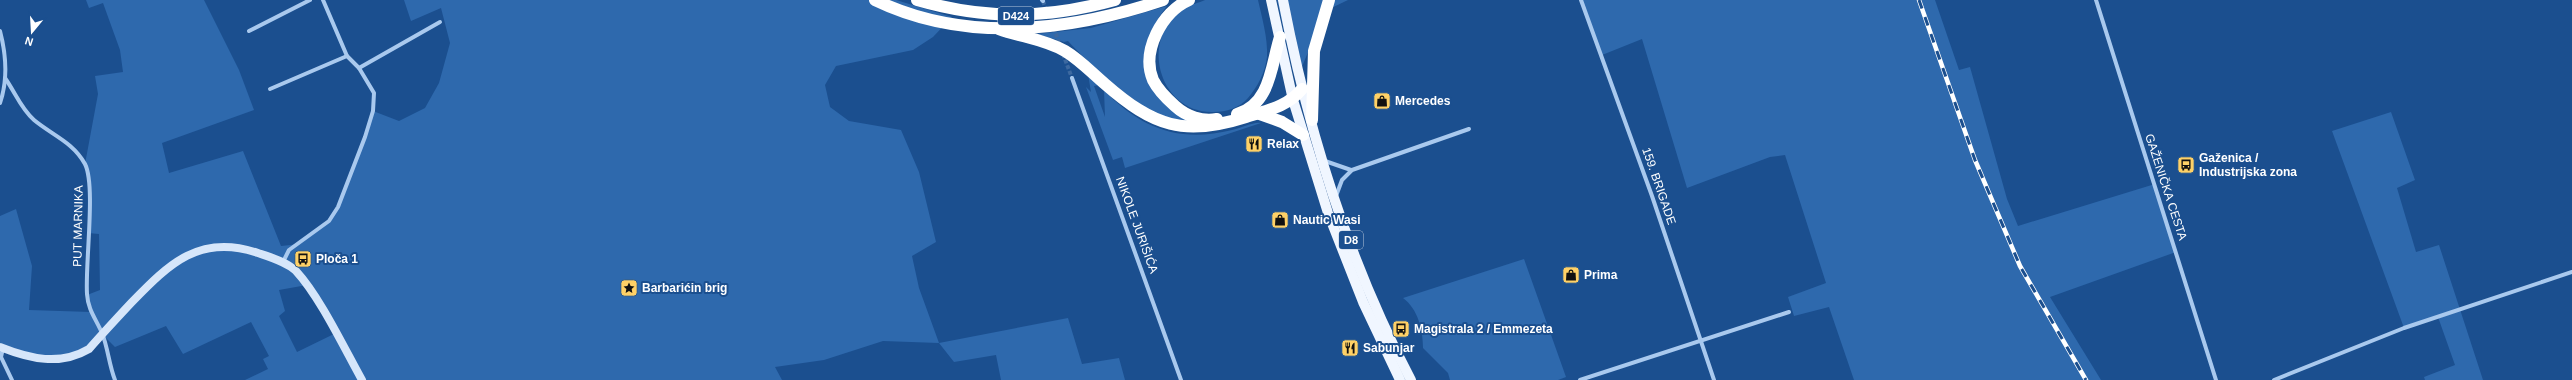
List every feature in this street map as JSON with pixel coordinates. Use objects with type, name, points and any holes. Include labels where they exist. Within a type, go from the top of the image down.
[{"type":"highway","name":"D424","points":[[875,0],[934,20],[999,29],[1066,25],[1120,14],[1163,0]]},
{"type":"highway","name":"D424","points":[[917,0],[957,10],[1017,16],[1059,13],[1115,0]]},
{"type":"highway","points":[[1190,0],[1173,10],[1162,23],[1152,44],[1150,66],[1153,79],[1160,92],[1181,111],[1195,118],[1212,120],[1226,117],[1242,112],[1252,105],[1261,96],[1270,80],[1280,37]]},
{"type":"highway","points":[[1312,120],[1314,51],[1329,0]]},
{"type":"highway","points":[[999,29],[1022,37],[1043,40],[1066,51],[1140,112],[1162,122],[1199,128],[1209,127],[1257,113],[1293,100],[1302,89]]},
{"type":"highway","points":[[1257,113],[1282,122],[1303,135]]},
{"type":"main road","name":"D8","points":[[1271,0],[1293,100],[1328,213],[1363,302],[1400,380]]},
{"type":"main road","name":"D8","points":[[1283,0],[1302,89],[1335,198],[1367,283],[1411,380]]},
{"type":"main road","points":[[1,348],[39,359],[74,357],[88,349],[162,270],[185,256],[209,248],[242,248],[283,262],[295,270],[307,285],[362,380]]},
{"type":"street","points":[[249,31],[310,0]]},
{"type":"street","points":[[283,262],[289,250],[329,221],[338,207],[373,111],[374,93],[359,68],[347,56],[323,0]]},
{"type":"street","name":"159. BRIGADE","points":[[1581,0],[1652,196],[1714,380]]},
{"type":"street","name":"GAŽENIČKA CESTA","points":[[2096,0],[2216,380]]},
{"type":"street","points":[[359,68],[440,22]]},
{"type":"street","points":[[0,31],[5,62],[5,90],[0,103]]},
{"type":"street","points":[[270,89],[347,56]]},
{"type":"street","name":"PUT MARNIKA","points":[[5,78],[20,103],[34,120],[57,134],[72,148],[85,164],[90,184],[87,296],[92,315],[102,334],[115,380]]},
{"type":"street","name":"NIKOLE JURIŠIĆA","points":[[1072,78],[1181,380]]},
{"type":"street","points":[[1335,198],[1342,180],[1352,170],[1469,129]]},
{"type":"street","points":[[1325,161],[1352,170]]},
{"type":"street","points":[[2274,380],[2404,328],[2572,272]]},
{"type":"street","points":[[1580,380],[1789,312]]},
{"type":"street","points":[[1,348],[2,358],[12,380]]},
{"type":"shaded area","points":[[86,0],[204,0],[239,70],[254,110],[162,143],[169,173],[243,151],[281,246],[300,244],[329,221],[338,207],[373,111],[399,121],[425,108],[439,83],[450,43],[441,8],[411,21],[404,0],[896,0],[952,17],[933,37],[913,50],[836,66],[825,85],[830,107],[849,121],[901,130],[919,172],[936,242],[912,256],[919,288],[939,343],[883,341],[824,360],[775,367],[782,380],[245,380],[268,369],[263,359],[269,356],[251,322],[183,354],[166,326],[115,347],[102,334],[90,345],[78,352],[66,356],[42,356],[0,347],[0,216],[16,209],[32,266],[29,310],[91,312],[87,295],[100,290],[99,234],[88,233],[90,184],[85,164],[98,94],[95,76],[123,72],[120,50],[103,3],[89,8]],"holes":[[[307,285],[336,333],[297,352],[279,316],[285,311],[279,290]]]},
{"type":"shaded area","points":[[1205,0],[1258,0],[1266,35],[1267,57],[1263,74],[1258,84],[1248,98],[1237,107],[1223,111],[1213,112],[1194,109],[1179,100],[1168,87],[1161,71],[1159,53],[1162,36],[1170,21],[1190,5]]},
{"type":"shaded area","points":[[1277,0],[1348,0],[1325,11],[1299,74],[1293,71]]},
{"type":"shaded area","points":[[1581,0],[1935,0],[1959,70],[1970,67],[2007,199],[2018,226],[2155,184],[2176,252],[2050,297],[2101,380],[1854,380],[1829,307],[1794,316],[1788,297],[1826,283],[1785,155],[1770,157],[1687,188],[1642,39],[1602,55]]},
{"type":"shaded area","points":[[1167,6],[1156,22],[1150,37],[1148,73],[1196,122],[1159,115],[1149,110],[1111,82],[1068,41],[1064,42],[1037,34],[1091,28]]},
{"type":"shaded area","points":[[1088,74],[1099,85],[1094,86],[1105,117],[1104,90],[1132,115],[1162,130],[1195,135],[1213,134],[1255,123],[1261,123],[1125,168],[1122,157],[1113,160],[1086,87],[1091,92]]},
{"type":"shaded area","points":[[2391,112],[2415,180],[2397,188],[2416,252],[2439,245],[2483,380],[2425,380],[2424,377],[2455,365],[2438,317],[2404,328],[2332,131]]},
{"type":"shaded area","points":[[1524,259],[1566,377],[1558,380],[1450,380],[1448,373],[1423,348],[1419,320],[1412,308],[1403,298]]},
{"type":"shaded area","points":[[1068,318],[1082,364],[1119,358],[1125,380],[1001,380],[996,355],[954,362],[939,343]]},
{"type":"tunnel","points":[[1043,1],[1047,12]]},
{"type":"tunnel","points":[[1054,28],[1060,46]]},
{"type":"tunnel","points":[[1063,54],[1072,78]]},
{"type":"railway","points":[[1919,0],[1975,160],[2020,266],[2086,380]]},
{"type":"place","name":"Mercedes","points":[[1382,101]]},
{"type":"place","name":"Relax","points":[[1254,144]]},
{"type":"place","name":"Gaženica / Industrijska zona","points":[[2186,165]]},
{"type":"place","name":"Nautic Wasi","points":[[1280,220]]},
{"type":"place","name":"Ploča 1","points":[[303,259]]},
{"type":"place","name":"Prima","points":[[1571,275]]},
{"type":"place","name":"Barbarićin brig","points":[[629,288]]},
{"type":"place","name":"Magistrala 2 / Emmezeta","points":[[1401,329]]},
{"type":"place","name":"Sabunjar","points":[[1350,348]]}]
